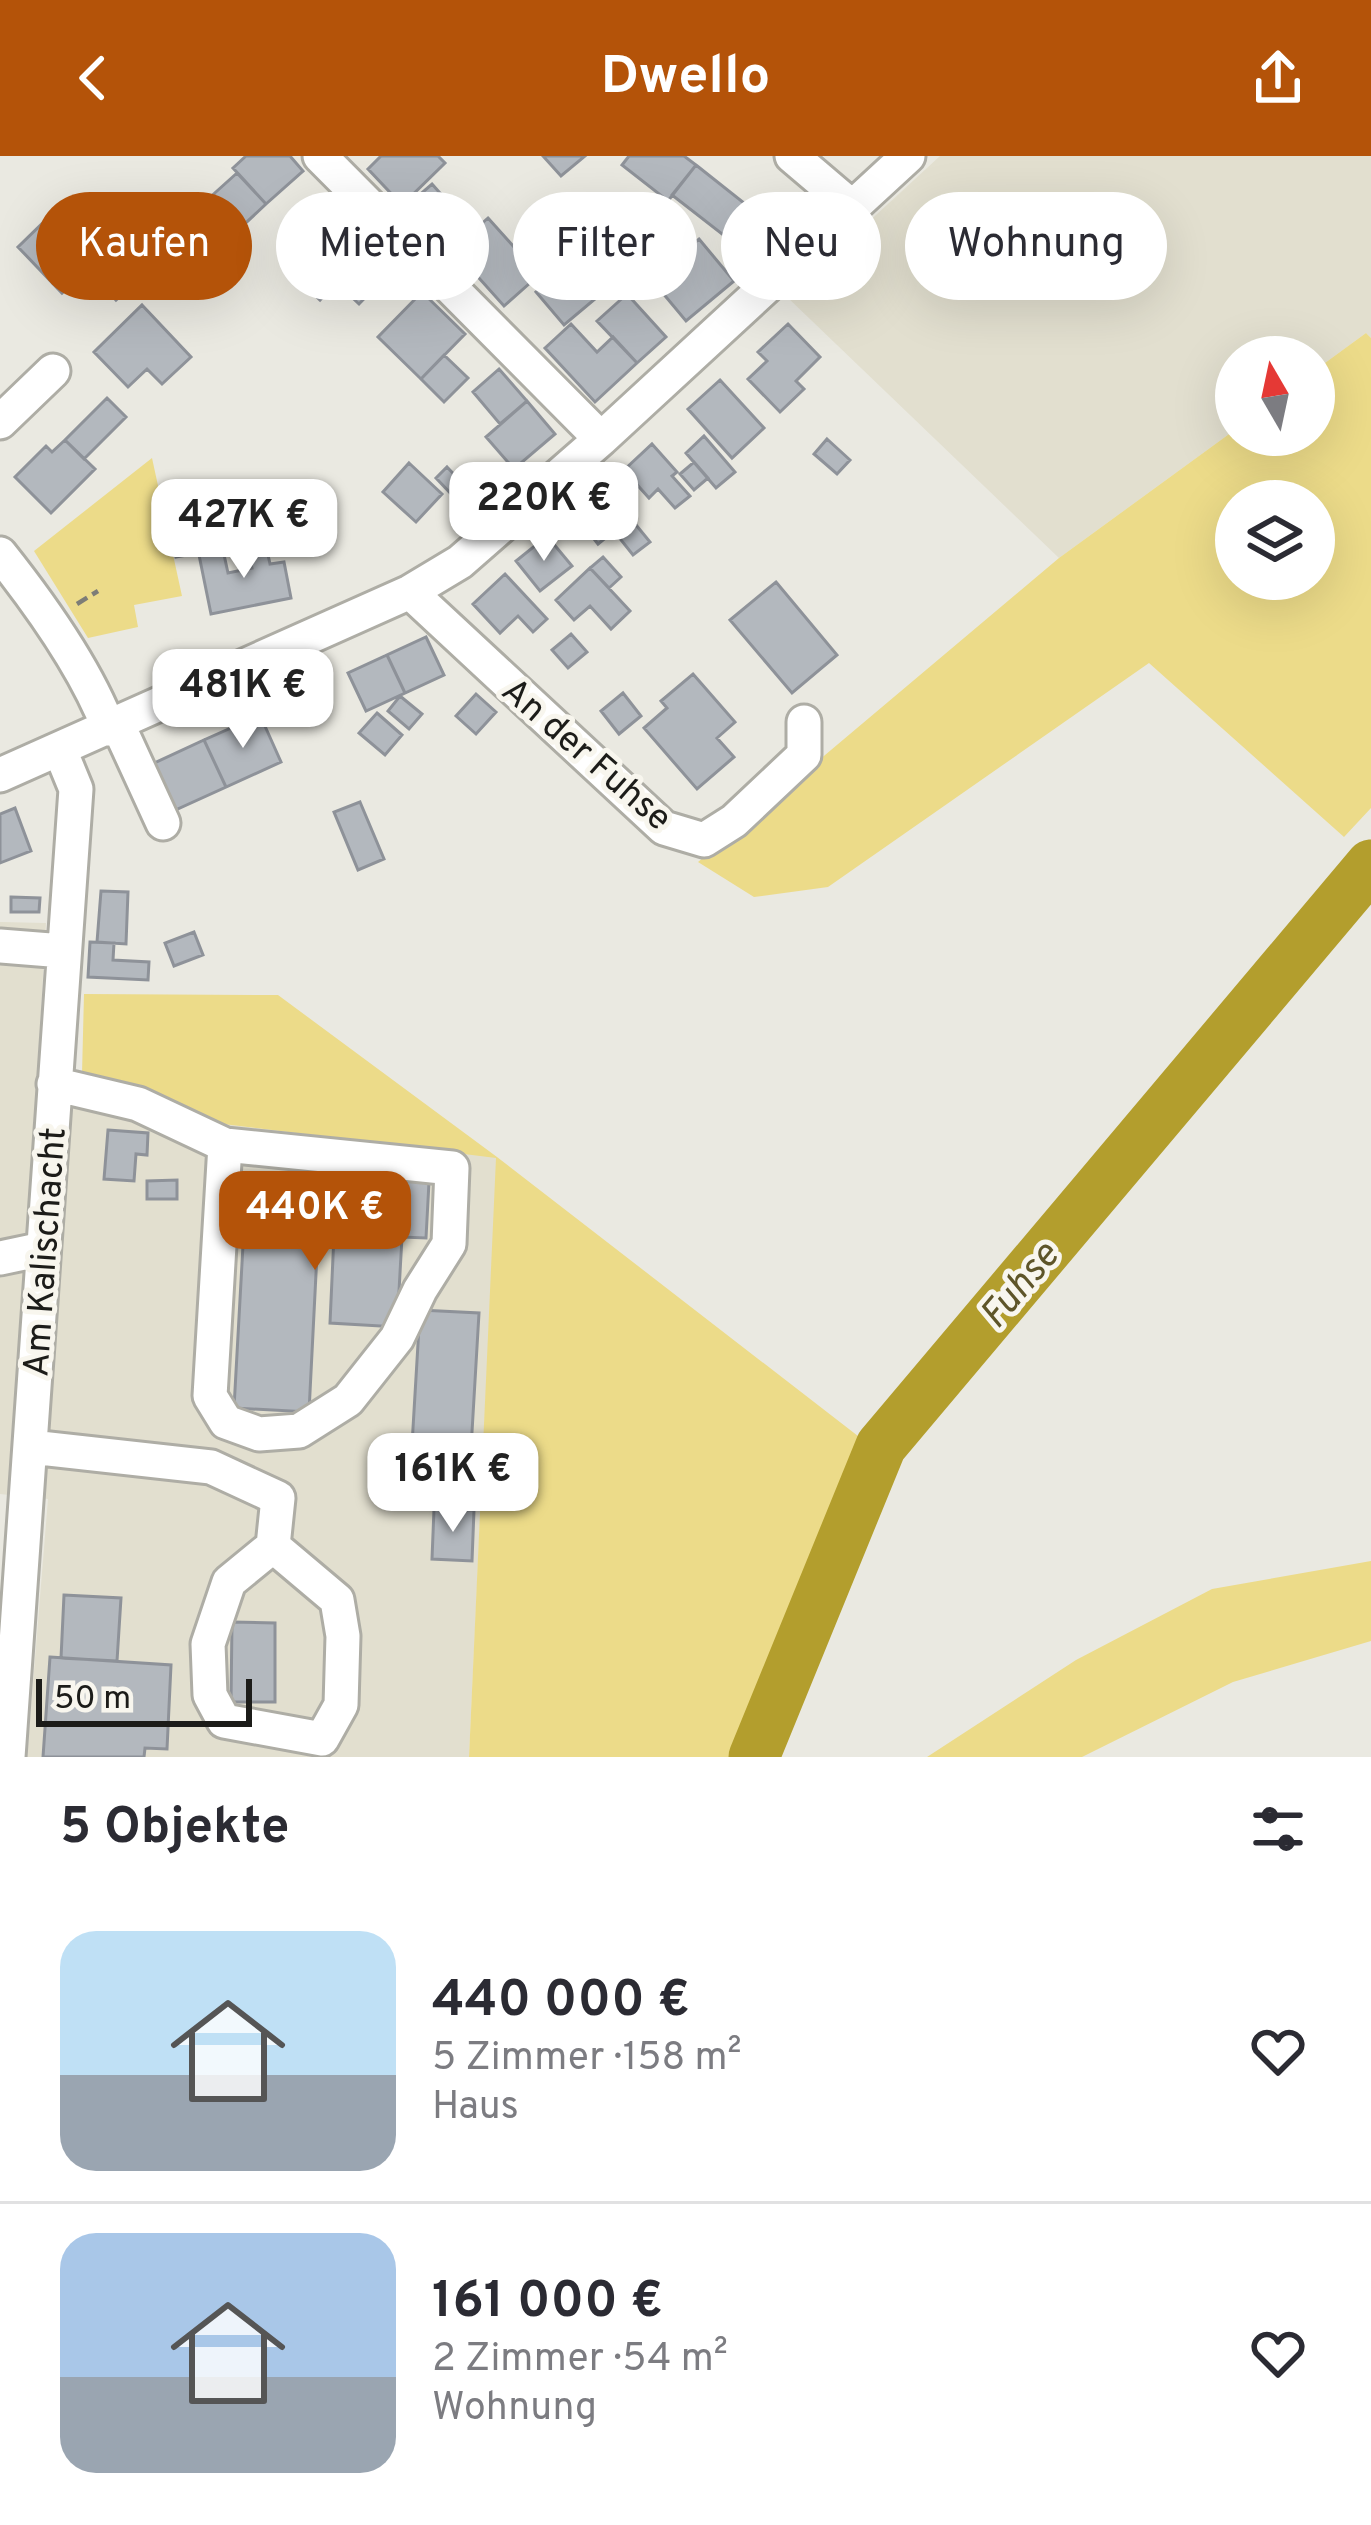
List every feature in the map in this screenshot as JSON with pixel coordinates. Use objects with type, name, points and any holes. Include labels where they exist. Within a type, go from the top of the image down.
[{"type":"street","points":[[320,156],[601,439]]},
{"type":"street","points":[[793,156],[835,192]]},
{"type":"street","points":[[868,192],[908,156]]},
{"type":"street","points":[[0,775],[410,592],[460,562],[751,300]]},
{"type":"street","points":[[0,422],[52,371]]},
{"type":"street","points":[[0,554],[100,705],[163,823]]},
{"type":"street","name":"An der Fuhse","points":[[410,592],[664,828],[704,840],[734,821],[804,755],[803,722]]},
{"type":"street","name":"Am Kalischacht","points":[[8,1757],[20,1468],[43,1249],[76,789],[60,750]]},
{"type":"street","points":[[0,946],[63,951]]},
{"type":"street","points":[[54,1084],[138,1104],[225,1145],[452,1168],[449,1244],[398,1338],[348,1400],[299,1431],[259,1434],[226,1422],[210,1396],[225,1145]]},
{"type":"street","points":[[0,1258],[43,1249]]},
{"type":"street","points":[[20,1468],[211,1467],[278,1498],[273,1546],[229,1582],[208,1644],[210,1695],[224,1720],[322,1739],[341,1705],[343,1636],[337,1600],[273,1546]]},
{"type":"shaded area","points":[[940,156],[1371,156],[1371,338],[1366,333],[1335,356],[1335,336],[1215,336],[1215,444],[1059,558],[790,300],[881,300],[881,210]]},
{"type":"shaded area","points":[[1366,333],[1371,338],[1371,808],[1344,837],[1149,663],[828,887],[754,897],[698,862],[1059,558],[1215,444],[1215,456],[1335,456],[1335,356]]},
{"type":"shaded area","points":[[152,458],[182,596],[134,605],[138,627],[88,638],[34,551]]},
{"type":"shaded area","points":[[0,922],[46,923],[38,1065],[138,1087],[223,1124],[497,1157],[469,1757],[27,1757],[48,1499],[0,1494]]},
{"type":"shaded area","points":[[84,994],[278,995],[497,1157],[867,1443],[742,1757],[469,1757],[496,1158],[223,1124],[138,1087],[82,1074]]},
{"type":"shaded area","points":[[1371,1561],[1371,1641],[1233,1682],[1082,1757],[927,1757],[1076,1660],[1212,1589]]},
{"type":"building","points":[[246,156],[290,156],[303,171],[266,204],[233,168]]},
{"type":"building","points":[[381,156],[438,156],[445,163],[415,192],[390,192],[368,169]]},
{"type":"building","points":[[543,156],[585,156],[561,176]]},
{"type":"building","points":[[629,156],[684,156],[696,165],[675,192],[656,192],[622,165]]},
{"type":"building","points":[[696,165],[730,192],[721,192],[721,233],[697,214],[697,192],[674,192]]},
{"type":"building","points":[[237,173],[266,204],[252,217],[252,192],[216,192]]},
{"type":"building","points":[[489,219],[513,246],[513,298],[504,306],[489,289]]},
{"type":"building","points":[[36,230],[36,266],[18,247]]},
{"type":"building","points":[[697,241],[721,265],[721,292],[686,321],[668,300],[697,300]]},
{"type":"building","points":[[414,300],[430,300],[465,334],[421,379],[378,337]]},
{"type":"building","points":[[543,300],[594,300],[564,325]]},
{"type":"building","points":[[620,300],[632,300],[666,337],[637,363],[597,321]]},
{"type":"building","points":[[142,305],[191,357],[162,384],[147,369],[128,387],[94,352]]},
{"type":"building","points":[[571,324],[597,352],[613,337],[637,363],[595,402],[545,348]]},
{"type":"building","points":[[788,324],[820,357],[796,381],[804,389],[780,412],[748,379],[767,361],[758,352]]},
{"type":"building","points":[[444,355],[468,378],[444,402],[421,379]]},
{"type":"building","points":[[499,369],[527,401],[500,424],[473,392]]},
{"type":"building","points":[[720,380],[764,428],[732,458],[688,409]]},
{"type":"building","points":[[107,398],[126,417],[84,459],[65,440]]},
{"type":"building","points":[[527,401],[555,434],[514,469],[486,437]]},
{"type":"building","points":[[704,436],[735,472],[716,488],[686,453]]},
{"type":"building","points":[[827,439],[850,460],[837,474],[814,454]]},
{"type":"building","points":[[65,440],[95,469],[51,513],[15,477],[46,446],[52,452]]},
{"type":"building","points":[[652,444],[677,472],[672,476],[690,496],[675,508],[658,489],[649,498],[624,470]]},
{"type":"building","points":[[694,462],[708,478],[694,490],[680,474]]},
{"type":"building","points":[[409,463],[442,494],[416,522],[383,492]]},
{"type":"building","points":[[447,467],[467,488],[456,499],[436,478]]},
{"type":"building","points":[[605,487],[650,542],[633,555],[614,531],[598,544],[573,512]]},
{"type":"building","points":[[291,500],[297,532],[267,538],[263,512]]},
{"type":"building","points":[[203,525],[208,551],[176,557],[171,531]]},
{"type":"building","points":[[547,536],[572,566],[540,591],[516,561]]},
{"type":"building","points":[[265,541],[270,564],[284,562],[291,598],[211,614],[199,555],[223,550],[228,573],[252,568],[247,544]]},
{"type":"building","points":[[603,557],[621,577],[609,588],[590,568]]},
{"type":"building","points":[[590,568],[630,611],[611,629],[590,606],[574,620],[556,600]]},
{"type":"building","points":[[505,574],[547,619],[533,632],[518,616],[500,633],[473,604]]},
{"type":"building","points":[[776,582],[837,655],[792,693],[730,620]]},
{"type":"building","points":[[571,634],[587,652],[568,668],[552,650]]},
{"type":"building","points":[[426,637],[444,675],[405,693],[387,655]]},
{"type":"building","points":[[387,655],[405,693],[366,711],[348,673]]},
{"type":"building","points":[[693,674],[735,722],[717,738],[734,757],[697,789],[644,728],[667,708],[661,701]]},
{"type":"building","points":[[623,693],[641,716],[619,734],[601,711]]},
{"type":"building","points":[[476,694],[496,712],[476,734],[456,716]]},
{"type":"building","points":[[400,696],[422,714],[409,729],[388,711]]},
{"type":"building","points":[[377,713],[402,735],[385,755],[359,733]]},
{"type":"building","points":[[260,715],[281,762],[226,787],[204,740]]},
{"type":"building","points":[[204,740],[226,787],[171,812],[150,765]]},
{"type":"building","points":[[360,802],[384,859],[358,870],[334,812]]},
{"type":"building","points":[[15,808],[31,851],[0,863],[0,814]]},
{"type":"building","points":[[101,891],[128,892],[126,944],[97,942]]},
{"type":"building","points":[[11,897],[40,898],[39,912],[11,912]]},
{"type":"building","points":[[194,932],[203,955],[174,966],[165,943]]},
{"type":"building","points":[[90,942],[114,943],[113,960],[149,962],[148,980],[88,977]]},
{"type":"building","points":[[108,1130],[148,1133],[147,1155],[136,1154],[134,1181],[104,1179]]},
{"type":"building","points":[[247,1173],[429,1182],[426,1238],[402,1237],[397,1327],[330,1323],[334,1235],[318,1234],[309,1412],[234,1408]]},
{"type":"building","points":[[177,1180],[177,1199],[147,1199],[147,1181]]},
{"type":"building","points":[[420,1310],[479,1313],[471,1449],[412,1445]]},
{"type":"building","points":[[434,1509],[474,1510],[472,1561],[432,1559]]},
{"type":"building","points":[[64,1595],[121,1598],[117,1661],[61,1658]]},
{"type":"building","points":[[232,1622],[275,1623],[275,1702],[231,1702]]},
{"type":"building","points":[[50,1657],[171,1665],[167,1749],[145,1748],[144,1757],[43,1757]]},
{"type":"waterway","name":"Fuhse","points":[[754,1757],[881,1446],[1371,865]]}]
